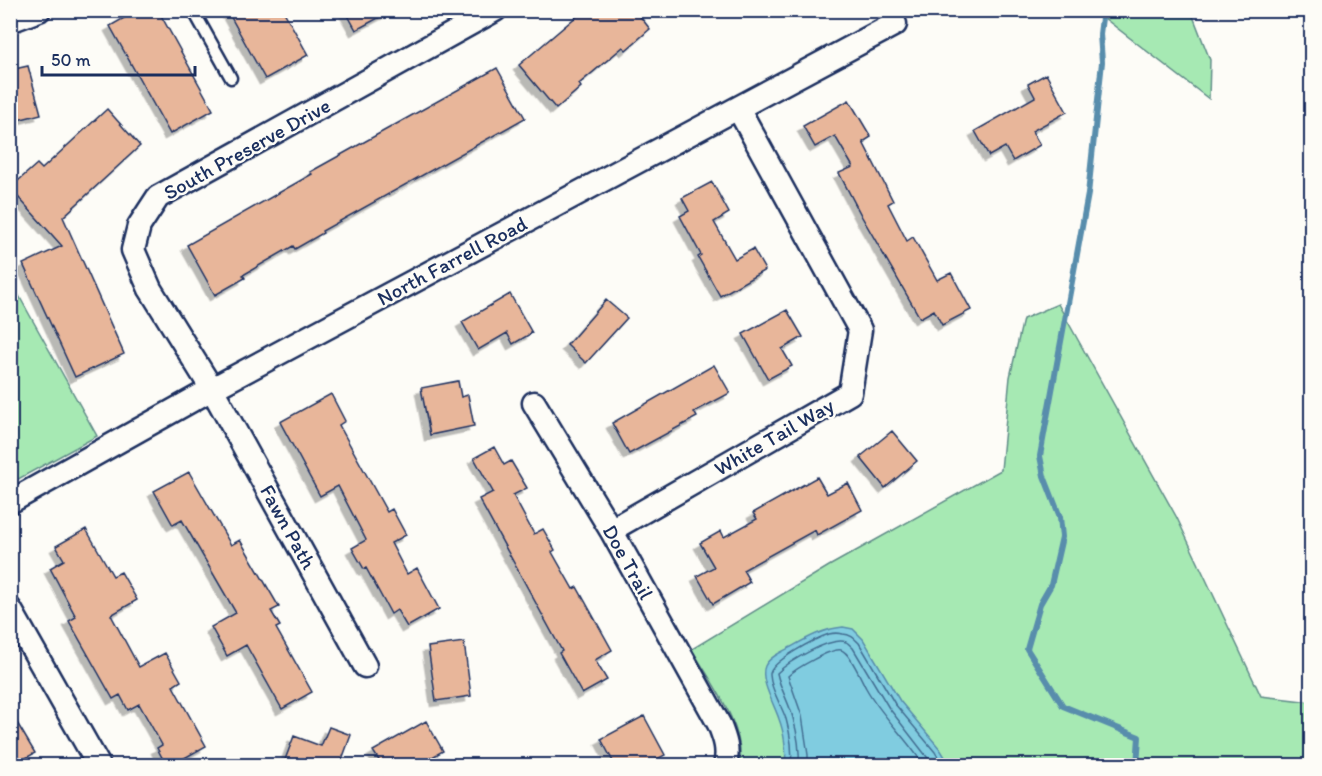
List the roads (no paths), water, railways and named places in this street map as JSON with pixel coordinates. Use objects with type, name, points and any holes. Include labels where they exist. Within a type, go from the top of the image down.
[{"type":"street","points":[[11,20],[39,10]]},
{"type":"street","name":"South Preserve Drive","points":[[212,389],[150,289],[133,250],[139,226],[158,197],[495,10]]},
{"type":"street","name":"North Farrell Road","points":[[10,502],[212,389],[895,24]]},
{"type":"street","name":"White Tail Way","points":[[611,530],[850,393],[860,330],[738,108]]},
{"type":"street","name":"Fawn Path","points":[[212,389],[365,666]]},
{"type":"street","name":"Doe Trail","points":[[534,403],[611,530],[719,724],[727,744],[726,765]]},
{"type":"street","points":[[10,609],[99,765]]},
{"type":"lane","points":[[192,10],[231,78]]},
{"type":"water","points":[[843,627],[853,629],[863,639],[900,701],[940,749],[950,765],[785,765],[784,736],[764,678],[765,666],[776,655],[810,637]]},
{"type":"waterway","points":[[1103,10],[1100,34],[1102,62],[1088,194],[1040,456],[1044,476],[1060,517],[1062,537],[1051,585],[1040,604],[1027,649],[1063,706],[1139,737],[1137,766]]}]
